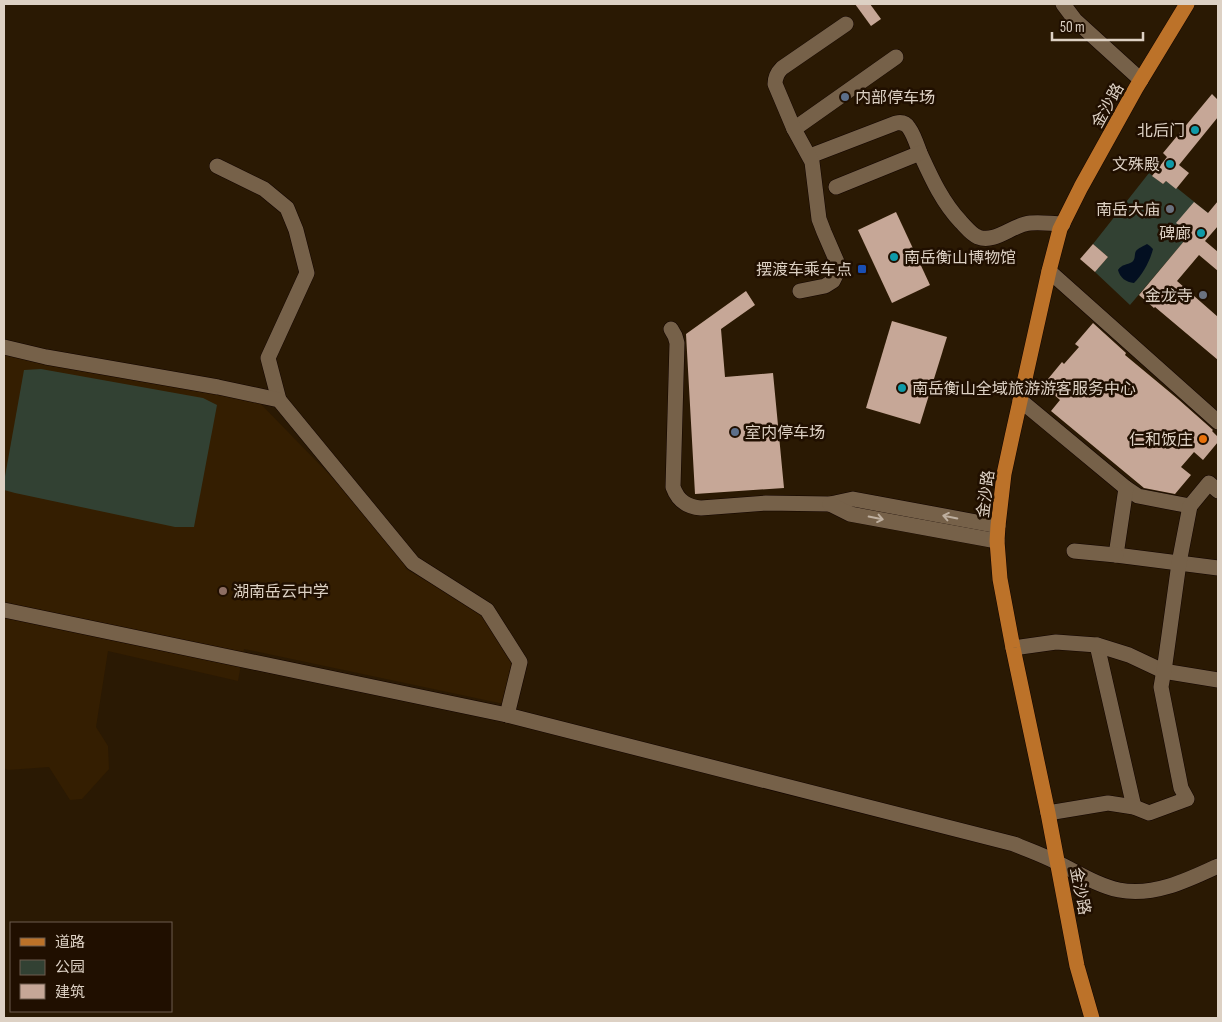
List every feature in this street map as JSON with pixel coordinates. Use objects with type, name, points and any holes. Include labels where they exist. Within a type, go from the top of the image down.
[{"type":"main road","name":"金沙路","points":[[1092,1018],[1077,966],[1048,813],[1013,648],[1000,579],[998,534],[1004,474],[1049,270],[1060,229],[1081,187],[1141,80],[1187,4]]},
{"type":"street","points":[[1063,4],[1075,20],[1141,80]]},
{"type":"street","points":[[800,291],[825,286],[833,281],[838,268],[819,218],[812,162],[794,129],[775,84],[776,75],[782,68],[846,24]]},
{"type":"street","points":[[794,129],[896,57]]},
{"type":"street","points":[[810,156],[898,122],[909,128],[941,196],[955,216],[969,231],[978,237],[989,238],[1026,224],[1063,224]]},
{"type":"street","points":[[836,187],[920,153]]},
{"type":"street","points":[[217,166],[264,189],[287,208],[296,230],[307,273],[268,358],[279,400],[412,564],[488,610],[520,662],[507,715]]},
{"type":"street","points":[[1049,270],[1218,422]]},
{"type":"street","points":[[671,329],[677,343],[673,487],[680,500],[686,505],[701,508],[717,500],[830,504],[850,514],[998,534]]},
{"type":"street","points":[[4,347],[46,357],[218,387],[279,400]]},
{"type":"street","points":[[1020,400],[1138,496],[1190,506]]},
{"type":"street","points":[[1048,813],[1108,803],[1134,807],[1149,813],[1187,799],[1182,788],[1161,687],[1166,664],[1179,563],[1190,506],[1215,482]]},
{"type":"street","points":[[1116,555],[1126,488]]},
{"type":"street","points":[[1074,551],[1218,568]]},
{"type":"street","points":[[4,610],[507,715],[1014,844],[1057,862],[1095,882],[1120,890],[1142,891],[1163,888],[1191,879],[1218,866]]},
{"type":"street","points":[[1013,648],[1056,642],[1097,646],[1129,655],[1163,671],[1218,680]]},
{"type":"street","points":[[1097,646],[1134,807]]},
{"type":"shaded area","name":"湖南岳云中学","points":[[4,347],[253,396],[395,542],[406,569],[481,612],[513,664],[504,704],[244,649],[238,681],[108,651],[96,727],[108,746],[109,769],[82,799],[70,800],[49,767],[8,770],[4,768]]},
{"type":"green space","points":[[1149,173],[1163,184],[1166,181],[1177,188],[1208,213],[1130,305],[1095,272],[1108,257],[1093,244]]},
{"type":"green space","points":[[41,369],[203,398],[217,405],[194,527],[175,527],[4,490],[24,370]]},
{"type":"water","points":[[1147,244],[1153,249],[1146,267],[1134,283],[1126,281],[1118,270],[1132,262],[1136,251]]},
{"type":"building","points":[[855,4],[870,4],[881,19],[871,26]]},
{"type":"building","points":[[1212,94],[1218,100],[1218,117],[1179,165],[1189,173],[1176,189],[1166,181],[1163,184],[1152,176],[1167,157],[1163,153]]},
{"type":"building","points":[[1218,201],[1218,226],[1205,241],[1218,252],[1218,271],[1199,255],[1177,281],[1218,317],[1218,360],[1139,295],[1190,234],[1176,223],[1194,202],[1208,213]]},
{"type":"building","name":"南岳衡山博物馆","points":[[896,212],[930,285],[892,303],[858,230]]},
{"type":"building","points":[[1093,244],[1108,257],[1095,272],[1080,259]]},
{"type":"building","name":"室内停车场","points":[[746,291],[755,305],[721,329],[725,377],[773,373],[784,488],[695,494],[686,334]]},
{"type":"building","name":"南岳衡山全域旅游游客服务中心","points":[[892,321],[947,337],[920,424],[866,408]]},
{"type":"building","points":[[1093,323],[1126,353],[1125,355],[1178,399],[1213,430],[1218,437],[1218,442],[1203,460],[1194,452],[1181,467],[1191,475],[1175,494],[1144,488],[1051,411],[1060,400],[1043,385],[1062,362],[1064,364],[1079,347],[1075,344]]},
{"type":"place","name":"内部停车场","points":[[845,97]]},
{"type":"place","name":"北后门","points":[[1195,130]]},
{"type":"place","name":"文殊殿","points":[[1170,164]]},
{"type":"place","name":"南岳大庙","points":[[1170,209]]},
{"type":"place","name":"碑廊","points":[[1201,233]]},
{"type":"place","name":"南岳衡山博物馆","points":[[894,257]]},
{"type":"place","name":"摆渡车乘车点","points":[[862,269]]},
{"type":"place","name":"金龙寺","points":[[1203,295]]},
{"type":"place","name":"南岳衡山全域旅游游客服务中心","points":[[902,388]]},
{"type":"place","name":"室内停车场","points":[[735,432]]},
{"type":"place","name":"仁和饭庄","points":[[1203,439]]},
{"type":"place","name":"湖南岳云中学","points":[[223,591]]}]
